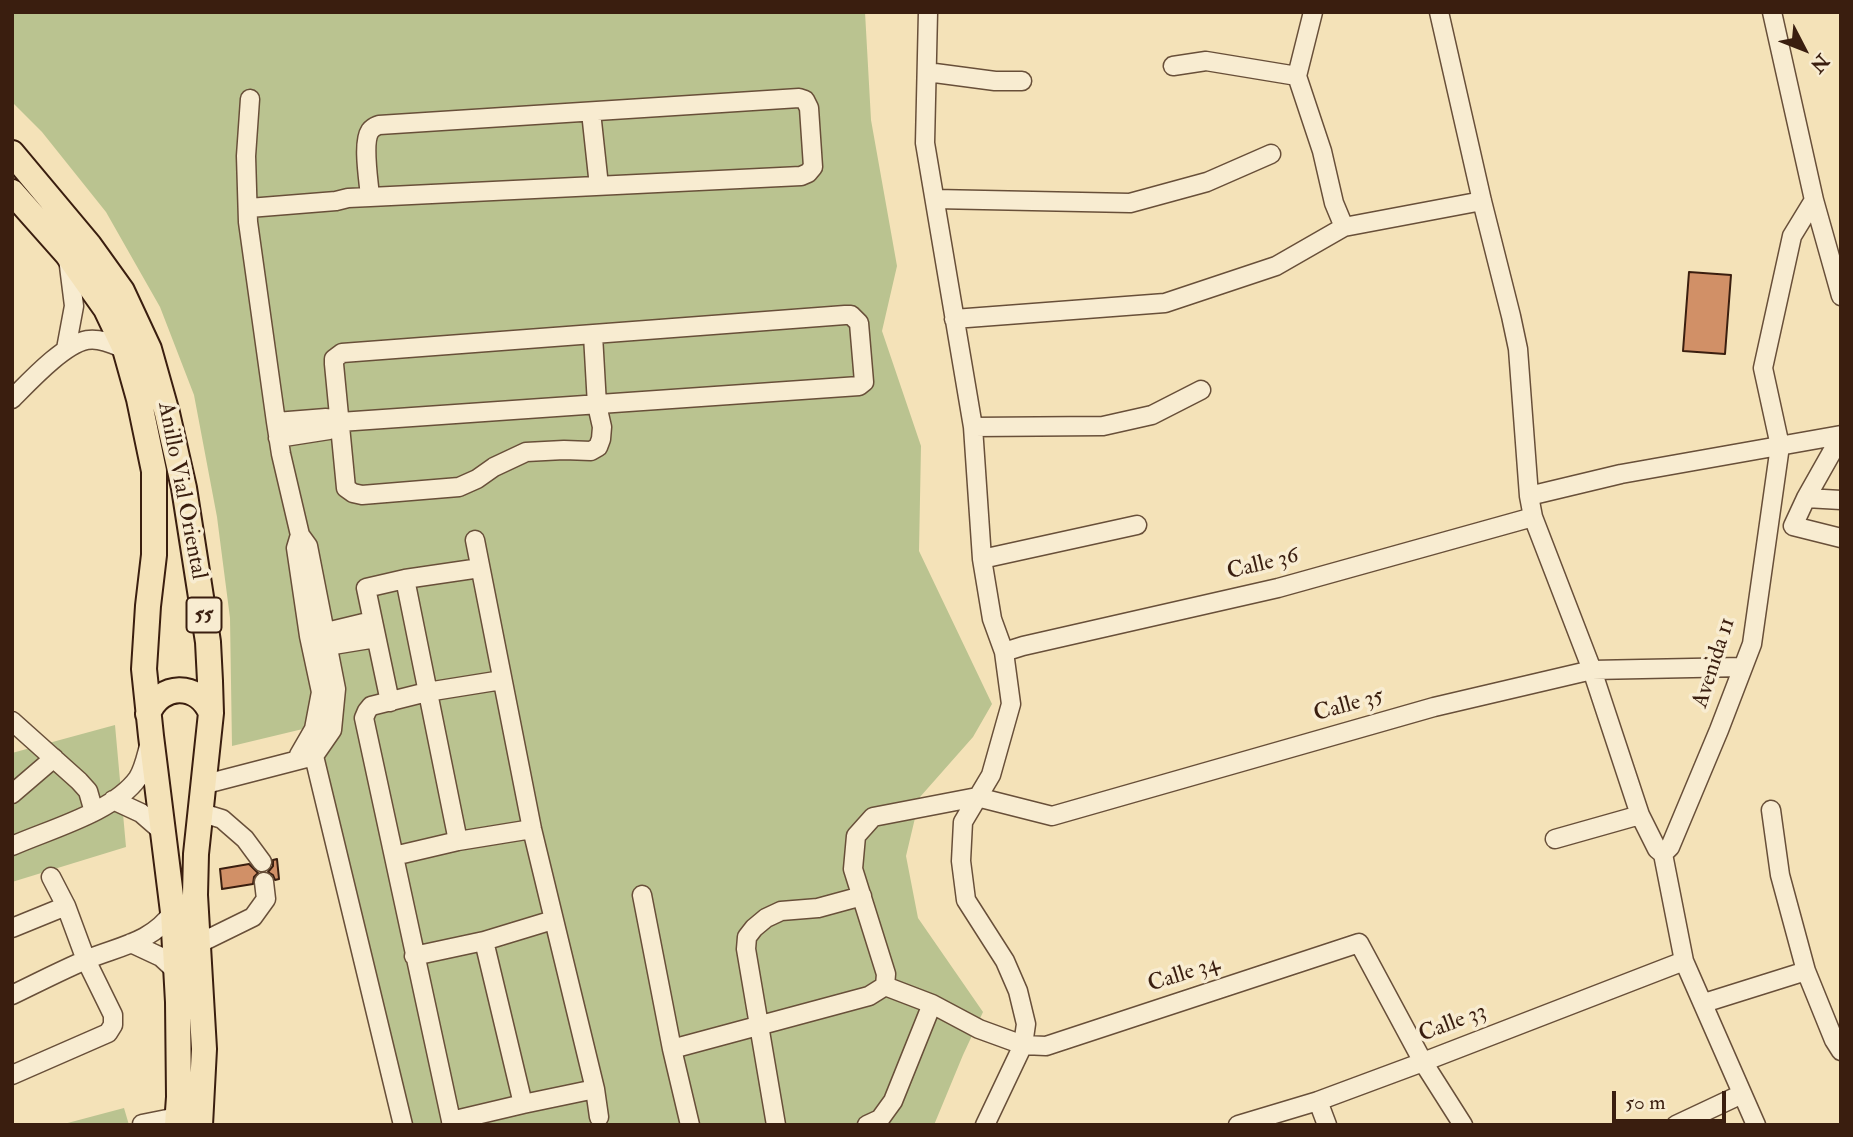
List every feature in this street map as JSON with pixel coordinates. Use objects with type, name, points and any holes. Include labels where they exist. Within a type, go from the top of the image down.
[{"type":"highway","name":"Anillo Vial Oriental","points":[[12,153],[89,245],[122,292],[149,349],[184,488],[208,642],[211,713],[199,812],[195,895],[204,1049],[185,1122]]},
{"type":"highway","name":"Anillo Vial Oriental","points":[[12,192],[67,254],[106,309],[125,349],[154,471],[155,555],[144,669],[173,912],[179,1097],[185,1122]]},
{"type":"highway","points":[[150,725],[158,699],[168,692],[179,690],[197,695],[211,713]]},
{"type":"street","points":[[928,12],[925,144],[973,427],[982,559],[992,619],[1004,652],[1011,704],[991,775],[963,822],[961,861],[966,900],[1005,961],[1018,991],[1026,1024],[1023,1045],[985,1125]]},
{"type":"street","points":[[1313,12],[1297,76],[1322,151],[1334,203],[1344,227]]},
{"type":"street","points":[[1439,12],[1518,349],[1532,517],[1592,670],[1640,815],[1657,849],[1663,854],[1684,961],[1756,1125]]},
{"type":"street","points":[[1772,12],[1814,200],[1841,296]]},
{"type":"street","points":[[1173,66],[1206,61],[1297,76]]},
{"type":"street","points":[[928,72],[995,81],[1022,81]]},
{"type":"street","points":[[248,202],[334,192],[348,198],[369,197],[598,186],[801,176],[813,167],[809,108],[800,98],[379,125],[371,128],[366,145],[369,197]]},
{"type":"street","points":[[202,785],[295,761],[310,751],[332,730],[336,690],[318,641],[307,546],[300,536],[277,430],[248,222],[246,156],[250,99]]},
{"type":"street","points":[[591,112],[598,186]]},
{"type":"street","points":[[935,199],[1130,203],[1207,182],[1271,154]]},
{"type":"street","name":"Avenida 11","points":[[1663,854],[1670,847],[1752,644],[1780,446],[1763,368],[1792,236],[1814,200]]},
{"type":"street","points":[[954,319],[1165,303],[1276,266],[1344,227],[1482,201]]},
{"type":"street","points":[[66,349],[74,306],[67,254]]},
{"type":"street","points":[[277,430],[326,418],[340,422],[597,405],[859,386],[864,382],[859,323],[851,316],[845,315],[342,353],[334,359],[334,364],[340,422],[346,488],[362,495],[459,487],[526,452],[590,451],[598,447],[602,427],[597,405],[593,335]]},
{"type":"street","points":[[12,399],[66,349],[86,340],[103,341],[125,349]]},
{"type":"street","points":[[973,427],[1103,426],[1152,415],[1200,390]]},
{"type":"street","points":[[1529,496],[1621,474],[1841,435]]},
{"type":"street","points":[[1793,526],[1841,435]]},
{"type":"street","points":[[1806,498],[1841,500]]},
{"type":"street","name":"Calle 36","points":[[1004,652],[1278,588],[1532,517]]},
{"type":"street","points":[[1769,524],[1793,526],[1841,538]]},
{"type":"street","points":[[982,559],[1137,526]]},
{"type":"street","points":[[475,540],[532,829],[595,1089],[599,1117]]},
{"type":"street","points":[[390,702],[366,588],[405,579],[481,568]]},
{"type":"street","points":[[405,579],[458,841]]},
{"type":"street","points":[[318,641],[374,629]]},
{"type":"street","name":"Calle 35","points":[[977,797],[1052,816],[1434,707],[1592,670],[1742,667]]},
{"type":"street","points":[[502,680],[428,692],[371,706],[364,718],[451,1123],[595,1089]]},
{"type":"street","points":[[12,721],[79,781],[88,791],[94,812]]},
{"type":"street","points":[[12,846],[94,812],[123,793],[139,776],[145,763],[150,725]]},
{"type":"street","points":[[310,751],[403,1125]]},
{"type":"street","points":[[12,793],[54,758]]},
{"type":"street","points":[[886,986],[886,974],[853,869],[856,836],[873,817],[977,797]]},
{"type":"street","points":[[113,800],[141,813],[164,833]]},
{"type":"street","points":[[1771,810],[1780,875],[1806,971],[1841,1051]]},
{"type":"street","points":[[199,812],[222,820],[245,839],[262,862]]},
{"type":"street","points":[[1555,839],[1640,815]]},
{"type":"street","points":[[394,856],[458,841],[532,829]]},
{"type":"street","points":[[12,1074],[108,1033],[113,1026],[113,1015],[51,877]]},
{"type":"street","points":[[198,944],[253,917],[266,898],[264,882]]},
{"type":"street","points":[[642,895],[690,1125]]},
{"type":"street","points":[[776,1125],[746,949],[747,937],[766,918],[781,911],[818,908],[862,896]]},
{"type":"street","points":[[12,928],[66,906]]},
{"type":"street","points":[[12,995],[86,960],[153,933],[173,912]]},
{"type":"street","points":[[414,956],[484,941],[553,920]]},
{"type":"street","points":[[484,941],[523,1104]]},
{"type":"street","points":[[131,943],[161,957],[177,971]]},
{"type":"street","name":"Calle 34","points":[[1023,1045],[1046,1046],[1359,943],[1423,1062]]},
{"type":"street","name":"Calle 33","points":[[1238,1125],[1318,1101],[1684,961]]},
{"type":"street","points":[[1704,1003],[1806,971]]},
{"type":"street","points":[[886,986],[932,1004],[979,1029],[1023,1045]]},
{"type":"street","points":[[672,1049],[869,996],[886,986]]},
{"type":"street","points":[[867,1125],[880,1119],[892,1101],[932,1004]]},
{"type":"street","points":[[1423,1062],[1462,1125]]},
{"type":"street","points":[[1676,1125],[1742,1094]]},
{"type":"street","points":[[1318,1101],[1327,1125]]},
{"type":"street","points":[[142,1124],[185,1122]]},
{"type":"green space","points":[[12,12],[865,12],[871,120],[897,266],[882,331],[921,446],[919,551],[992,704],[973,737],[920,797],[906,856],[918,918],[983,1012],[934,1125],[412,1125],[307,728],[232,746],[230,618],[217,517],[194,395],[160,307],[106,212],[42,132],[12,102]]},
{"type":"green space","points":[[115,725],[126,847],[12,882],[12,753]]},
{"type":"green space","points":[[124,1108],[129,1125],[60,1125]]},
{"type":"building","points":[[1689,272],[1731,275],[1725,354],[1683,351]]},
{"type":"building","points":[[277,859],[279,879],[275,880],[268,872],[273,866],[273,860]]},
{"type":"building","points":[[249,864],[258,873],[253,884],[222,889],[220,869]]}]
